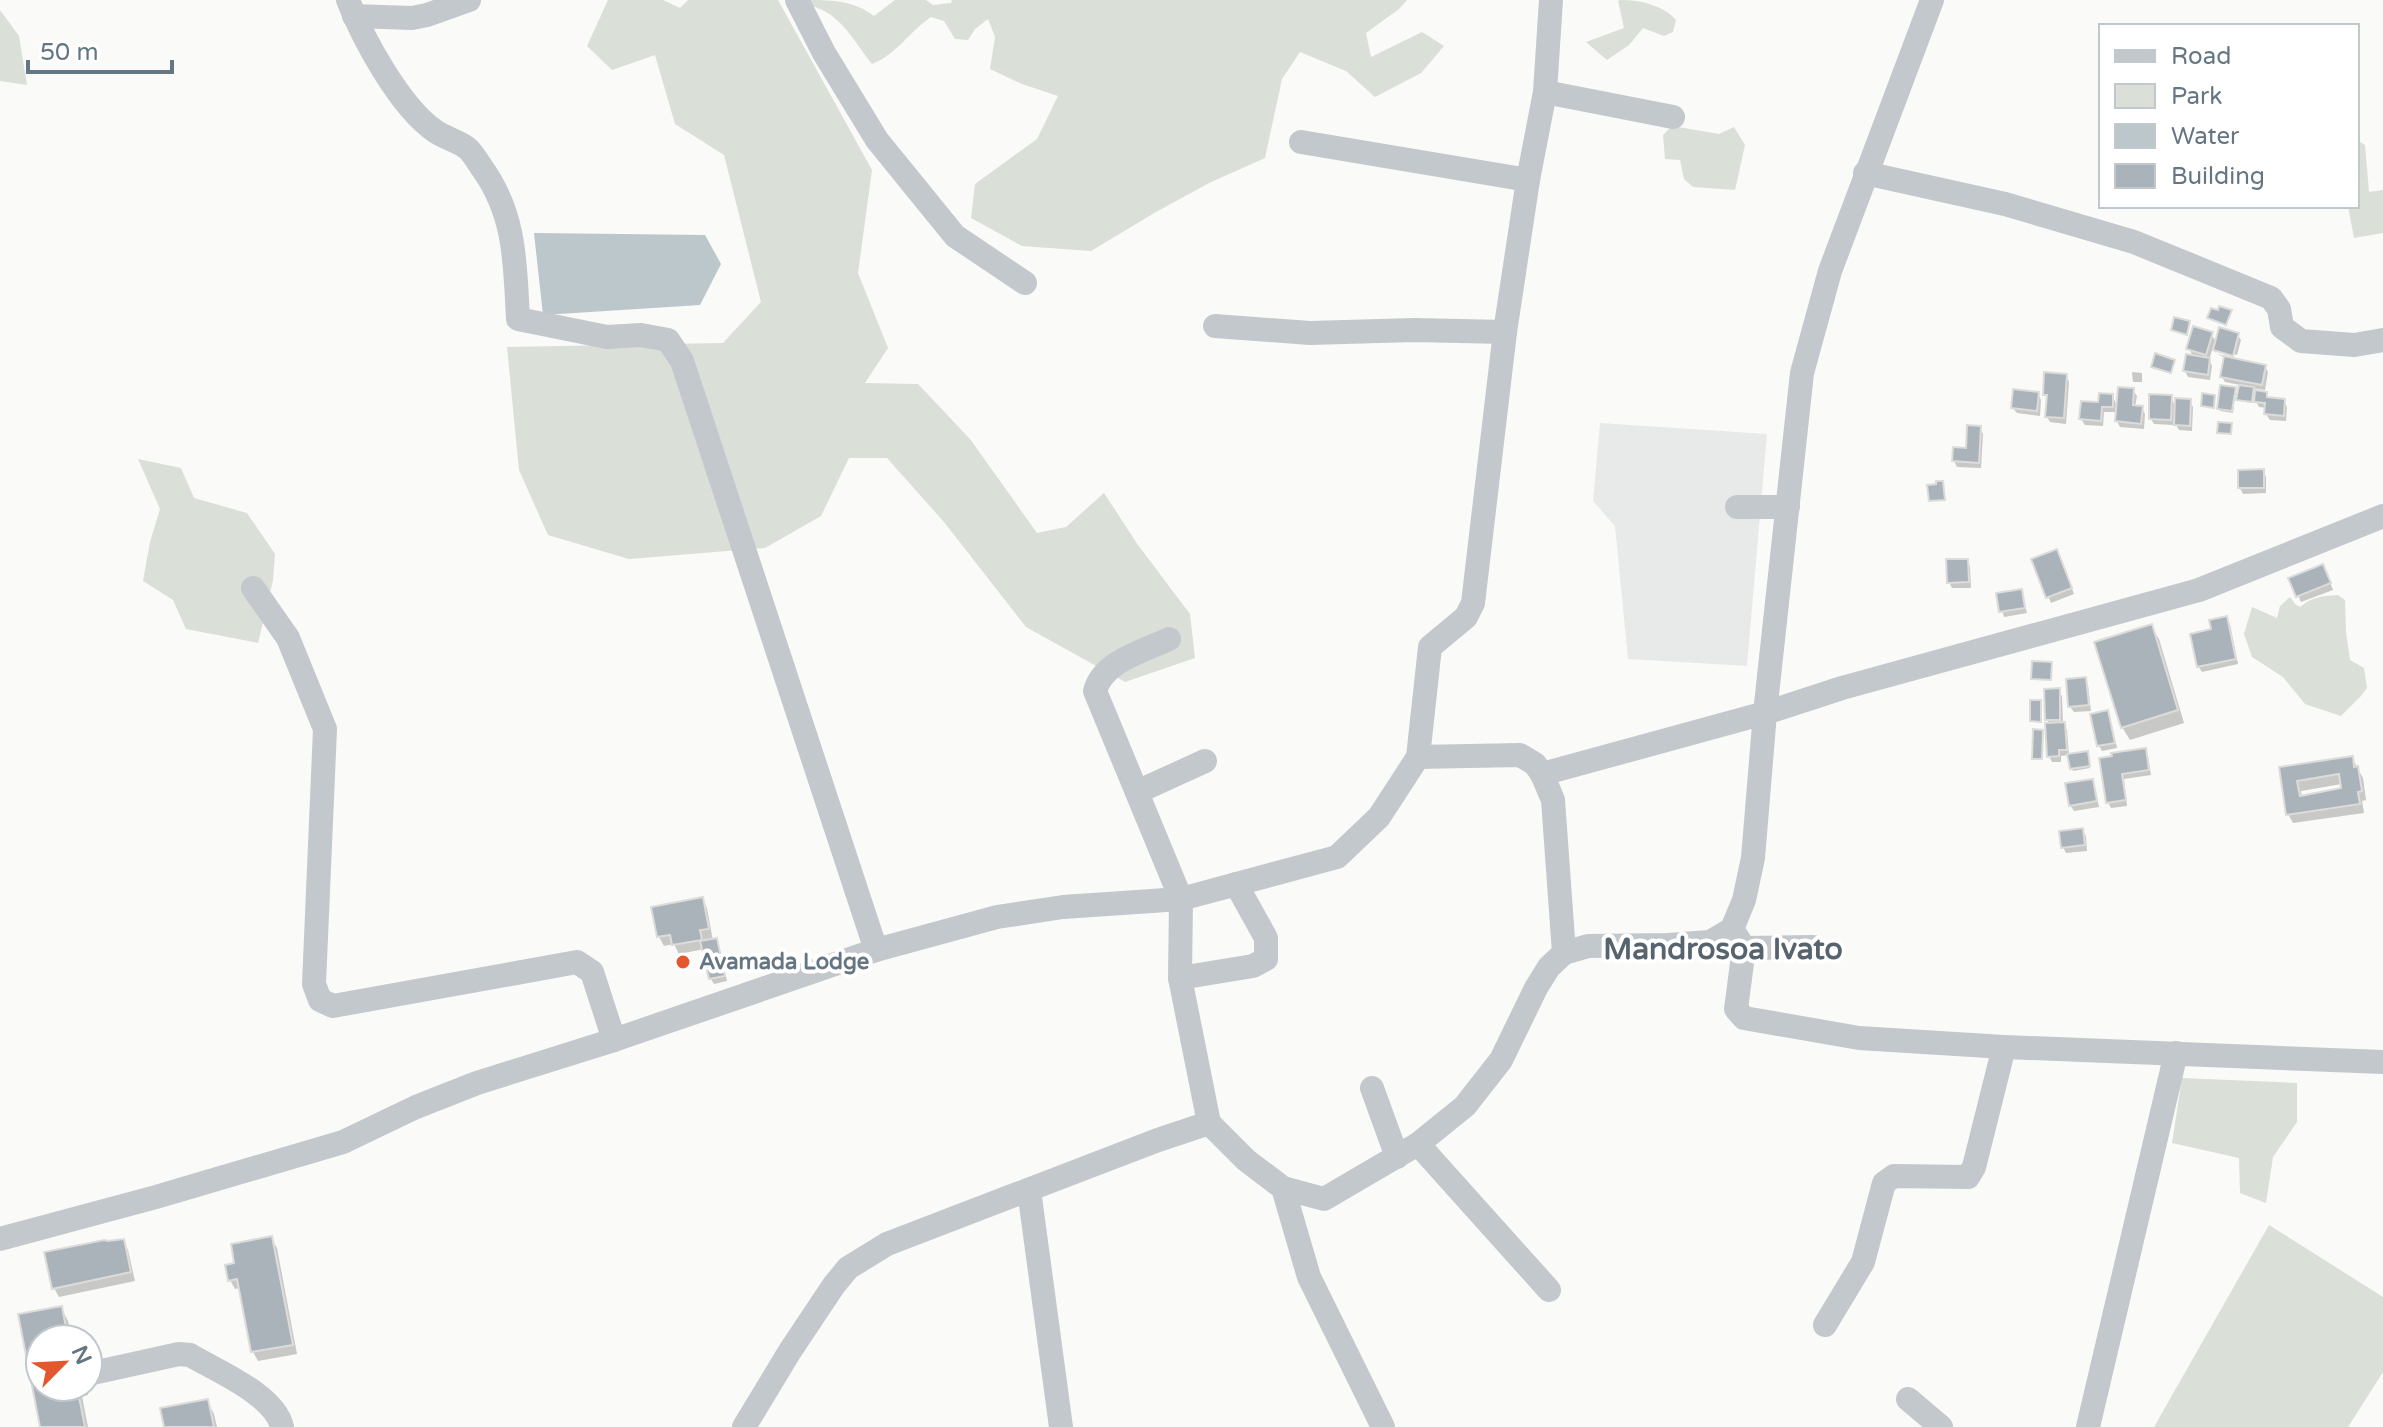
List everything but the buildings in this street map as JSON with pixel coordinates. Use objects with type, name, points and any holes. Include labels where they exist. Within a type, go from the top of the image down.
[{"type":"street","points":[[351,8],[412,18],[469,0]]},
{"type":"street","points":[[797,0],[824,53],[877,140],[955,236],[1025,283]]},
{"type":"street","points":[[0,1239],[343,1142],[416,1107],[477,1083],[614,1040],[876,950],[997,917],[1063,907],[1181,899],[1337,857],[1379,817],[1418,757],[1430,647],[1466,617],[1473,603],[1505,332],[1545,92],[1551,0]]},
{"type":"street","points":[[1932,0],[1830,271],[1802,373],[1765,713],[1753,858],[1738,939],[1736,1009],[1744,1018],[1859,1038],[2383,1062]]},
{"type":"street","points":[[351,8],[389,78],[408,103],[434,130],[468,148],[491,180],[507,216],[516,261],[518,319],[607,337],[641,335],[668,340],[682,361],[876,950]]},
{"type":"street","points":[[1545,92],[1673,117]]},
{"type":"street","points":[[1301,142],[1528,180]]},
{"type":"street","points":[[1865,173],[2005,204],[2134,242],[2271,298],[2279,309],[2282,327],[2301,341],[2354,345],[2383,340]]},
{"type":"street","points":[[1215,326],[1310,333],[1414,330],[1505,332]]},
{"type":"street","points":[[1737,507],[1788,507]]},
{"type":"street","points":[[1542,774],[2213,585],[2383,516]]},
{"type":"street","points":[[253,588],[288,638],[325,729],[314,984],[320,1000],[333,1006],[577,962],[592,972],[614,1040]]},
{"type":"street","points":[[1169,639],[1113,665],[1098,681],[1095,691],[1181,899],[1180,978],[1209,1123],[1246,1160],[1283,1188],[1324,1199],[1408,1150],[1465,1106],[1501,1060],[1536,988],[1549,967],[1564,953],[1588,946],[1668,945],[1738,939],[1813,947]]},
{"type":"street","points":[[1418,757],[1520,755],[1535,764],[1553,800],[1564,953]]},
{"type":"street","points":[[1137,792],[1205,761]]},
{"type":"street","points":[[1180,978],[1253,966],[1266,959],[1266,938],[1236,884]]},
{"type":"street","points":[[1825,1325],[1863,1262],[1884,1183],[1894,1176],[1968,1177],[1974,1167],[2004,1047]]},
{"type":"street","points":[[2088,1427],[2176,1053]]},
{"type":"street","points":[[1372,1088],[1408,1150],[1549,1290]]},
{"type":"street","points":[[744,1427],[790,1351],[848,1268],[887,1244],[1209,1123]]},
{"type":"street","points":[[1283,1188],[1309,1277],[1383,1427]]},
{"type":"street","points":[[1029,1190],[1061,1427]]},
{"type":"street","points":[[104,1370],[179,1354],[190,1355],[262,1398],[280,1417],[282,1427]]},
{"type":"street","points":[[1908,1399],[1941,1427]]},
{"type":"shaded area","points":[[1600,423],[1767,434],[1747,666],[1628,659],[1615,526],[1593,501]]},
{"type":"green space","points":[[608,0],[663,0],[680,8],[688,0],[778,0],[872,170],[858,273],[888,348],[865,383],[918,384],[970,439],[1037,533],[1066,527],[1104,493],[1138,545],[1190,614],[1195,658],[1125,682],[1026,627],[944,522],[887,458],[849,458],[821,516],[765,548],[629,559],[548,535],[519,470],[507,347],[723,343],[761,302],[724,155],[675,124],[655,55],[612,70],[587,46]]},
{"type":"green space","points":[[802,0],[850,4],[874,16],[895,0],[926,0],[933,5],[951,3],[952,0],[1407,0],[1366,33],[1371,57],[1422,32],[1444,46],[1421,73],[1375,97],[1346,71],[1300,52],[1282,79],[1265,158],[1209,183],[1091,251],[1022,246],[971,218],[975,184],[1037,139],[1058,96],[990,69],[995,37],[988,19],[975,29],[968,40],[955,39],[944,21],[931,17],[888,55],[872,64],[835,18],[816,7],[804,5]]},
{"type":"green space","points":[[1620,0],[1643,2],[1665,11],[1676,20],[1673,32],[1664,36],[1643,28],[1629,45],[1607,60],[1586,42],[1624,28]]},
{"type":"green space","points":[[0,10],[19,36],[27,85],[0,81]]},
{"type":"green space","points":[[1672,126],[1719,134],[1734,127],[1745,145],[1735,190],[1693,187],[1684,179],[1680,160],[1665,159],[1663,135]]},
{"type":"green space","points":[[2359,141],[2365,145],[2369,192],[2383,190],[2383,233],[2354,238],[2348,208],[2359,208]]},
{"type":"green space","points":[[138,459],[181,468],[194,498],[247,513],[275,554],[273,580],[258,643],[186,629],[173,600],[143,581],[160,509]]},
{"type":"green space","points":[[2338,595],[2345,600],[2350,660],[2364,668],[2367,688],[2341,716],[2305,704],[2283,677],[2252,657],[2244,634],[2252,607],[2277,618],[2280,606],[2290,597],[2300,607],[2318,598]]},
{"type":"green space","points":[[2182,1078],[2297,1083],[2297,1122],[2273,1157],[2266,1203],[2240,1193],[2239,1158],[2172,1143]]},
{"type":"green space","points":[[2269,1225],[2383,1297],[2383,1372],[2348,1427],[2154,1427]]},
{"type":"water","points":[[534,233],[705,235],[721,264],[700,305],[543,315]]},
{"type":"place","name":"Avamada Lodge","points":[[683,962]]},
{"type":"district","name":"Mandrosoa Ivato","points":[[1723,949]]}]
